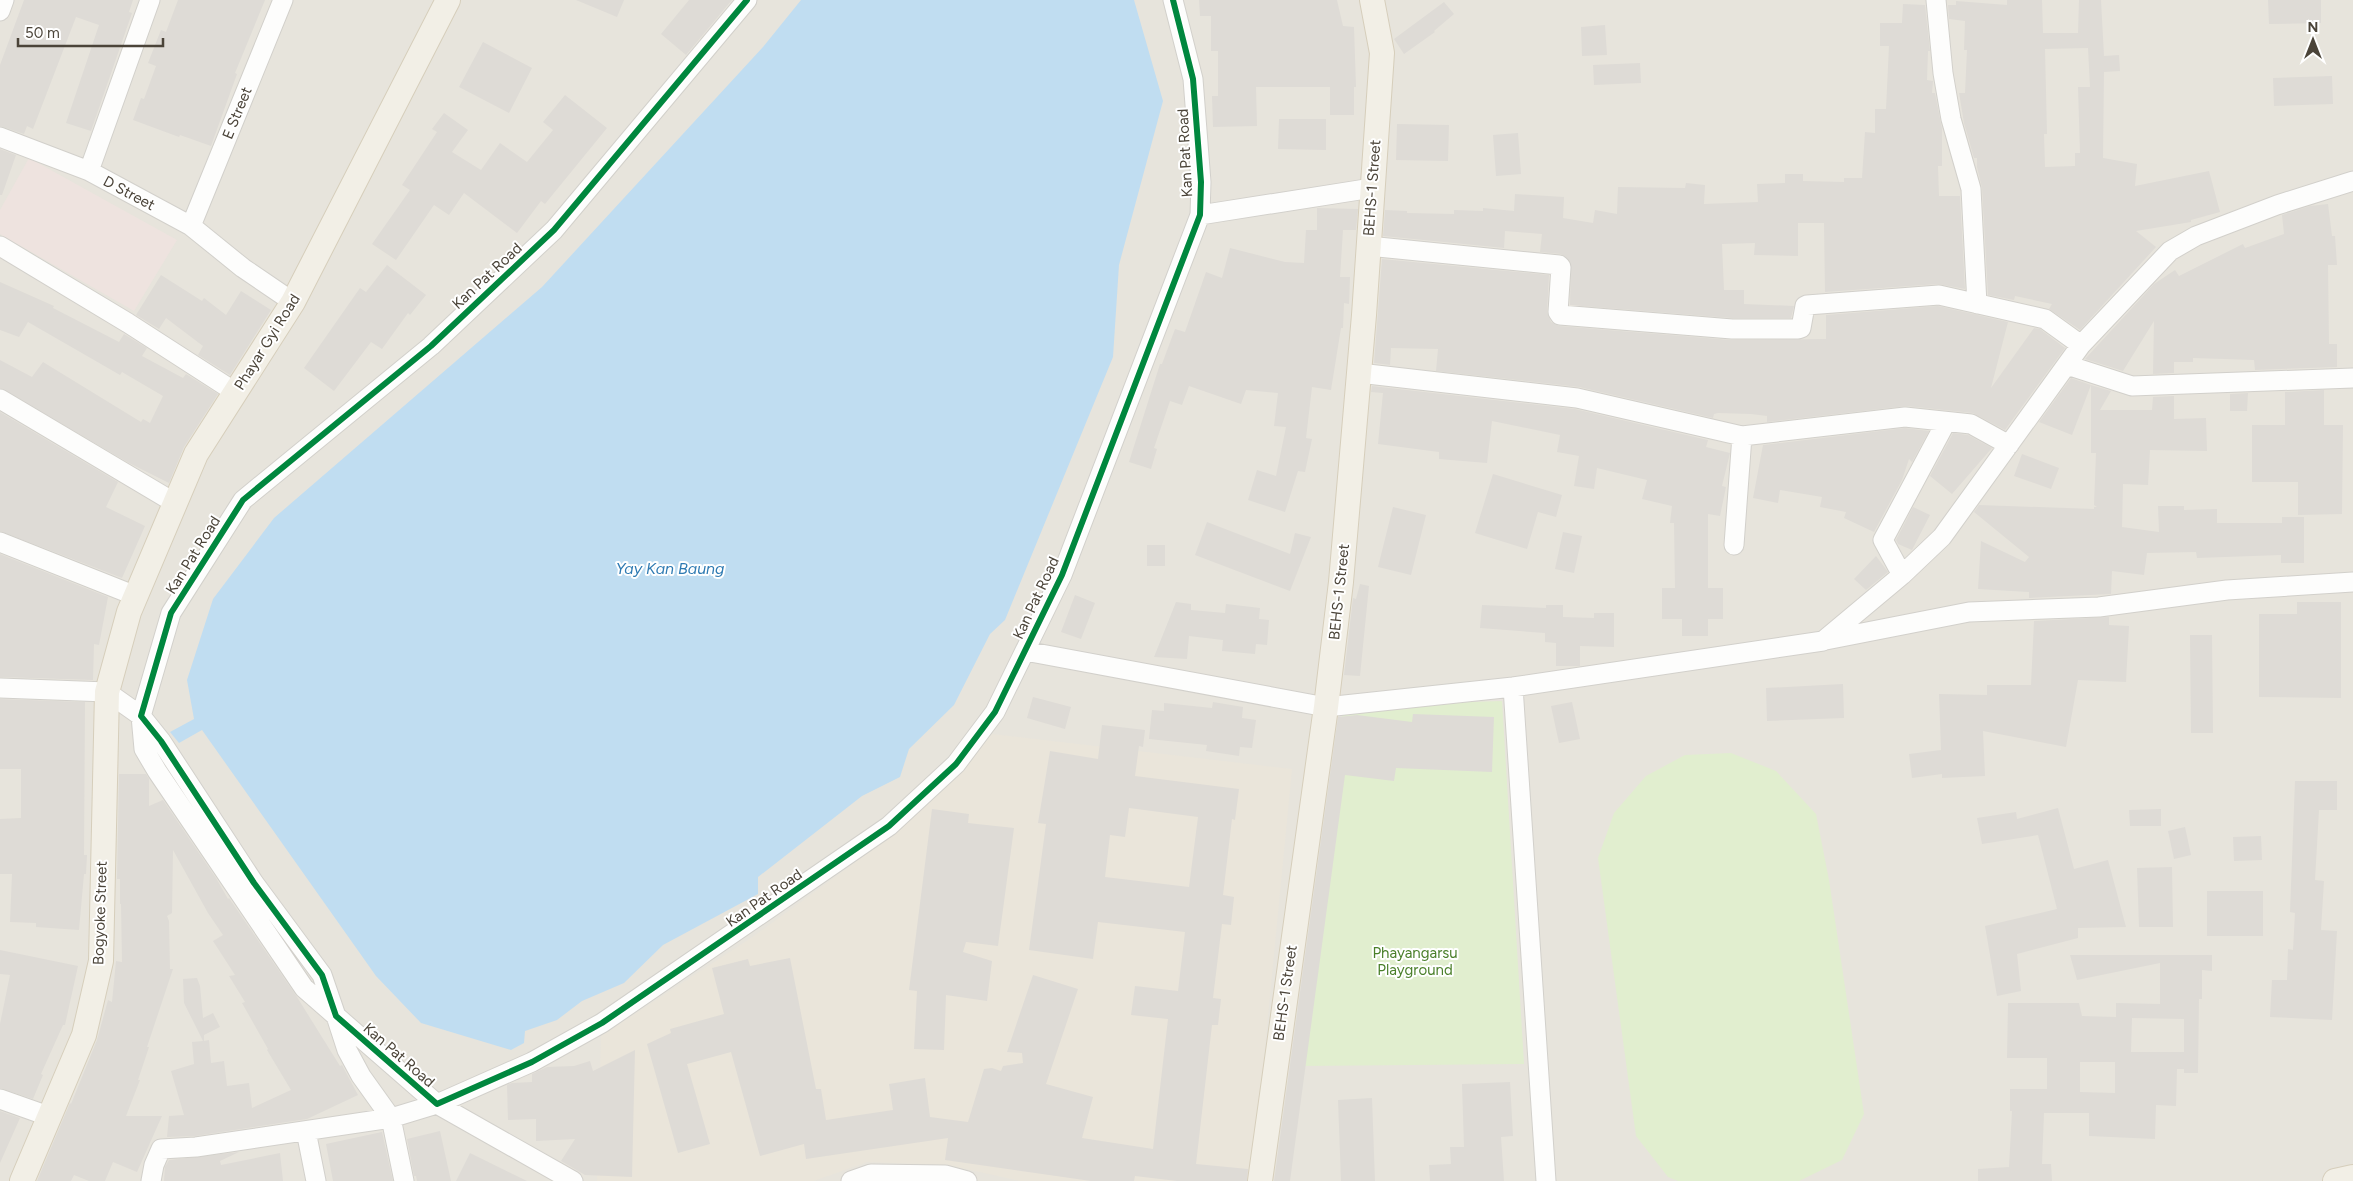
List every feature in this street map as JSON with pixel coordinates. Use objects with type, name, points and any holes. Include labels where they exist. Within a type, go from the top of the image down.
[{"type":"main road","name":"Phayar Gyi Road","points":[[107,692],[129,612],[196,454],[293,302],[448,0]]},
{"type":"main road","name":"BEHS-1 Street","points":[[1260,1181],[1326,708],[1341,582],[1359,373],[1382,53],[1372,0]]},
{"type":"main road","name":"Bogyoke Street","points":[[22,1181],[51,1117],[84,1035],[101,961],[107,692]]},
{"type":"main road","points":[[2335,1181],[2353,1177]]},
{"type":"street","points":[[0,11],[4,0]]},
{"type":"street","name":"D Street","points":[[150,0],[89,171],[191,226],[244,268],[293,302]]},
{"type":"street","name":"E Street","points":[[191,226],[283,0]]},
{"type":"street","name":"Kan Pat Road","points":[[141,716],[171,613],[243,500],[431,346],[554,230],[747,0]]},
{"type":"street","name":"Kan Pat Road","points":[[336,1016],[437,1104],[532,1062],[602,1023],[889,826],[956,764],[995,712],[1062,575],[1200,215],[1201,182],[1193,79],[1173,0]]},
{"type":"street","points":[[1936,0],[1944,82],[1951,119],[1970,189],[1978,304]]},
{"type":"street","points":[[0,137],[89,171]]},
{"type":"street","points":[[1823,641],[1902,575],[1942,537],[2081,345],[2170,251],[2196,236],[2277,206],[2353,181]]},
{"type":"street","points":[[1200,215],[1372,188]]},
{"type":"street","points":[[0,246],[128,323],[235,392]]},
{"type":"street","points":[[1368,246],[1559,265],[1561,266],[1558,312],[1560,315],[1732,329],[1798,329],[1801,328],[1805,306],[1807,305],[1939,295],[2045,319],[2081,345]]},
{"type":"street","points":[[2067,365],[2132,386],[2353,378]]},
{"type":"street","points":[[1359,373],[1577,398],[1742,436],[1905,417],[1971,424],[2009,445]]},
{"type":"street","points":[[0,399],[176,503]]},
{"type":"street","points":[[1902,575],[1883,540],[1946,422]]},
{"type":"street","points":[[1734,545],[1742,436]]},
{"type":"street","points":[[0,542],[136,596]]},
{"type":"street","points":[[1025,651],[1326,708],[1513,687],[1823,641],[1969,612],[2098,608],[2227,590],[2353,582]]},
{"type":"street","points":[[1513,687],[1546,1181]]},
{"type":"street","points":[[0,688],[107,692],[141,716],[161,741],[254,883],[322,975],[347,1050],[361,1076],[391,1118],[404,1181]]},
{"type":"street","points":[[0,1099],[51,1117]]},
{"type":"street","points":[[151,1181],[154,1165],[161,1149],[196,1147],[391,1118],[437,1104],[573,1181]]},
{"type":"street","points":[[306,1131],[316,1181]]},
{"type":"street","points":[[851,1181],[871,1174],[945,1176],[968,1181]]},
{"type":"shaded area","points":[[0,0],[2353,0],[2353,1181],[0,1181]]},
{"type":"shaded area","points":[[29,158],[177,240],[134,311],[0,234],[0,210]]},
{"type":"shaded area","points":[[992,734],[1292,769],[1252,1181],[1020,1181],[948,1165],[867,1162],[814,1181],[597,1181],[601,1036],[754,936],[901,829]]},
{"type":"green space","name":"Phayangarsu Playground","points":[[1502,701],[1524,1064],[1299,1066],[1343,706]]},
{"type":"green space","points":[[1731,753],[1776,771],[1816,814],[1829,880],[1864,1114],[1842,1160],[1799,1181],[1678,1181],[1668,1177],[1636,1136],[1598,858],[1614,813],[1646,776],[1685,755]]},
{"type":"water","name":"Yay Kan Baung","points":[[801,0],[1134,0],[1163,101],[1119,265],[1113,357],[1005,620],[990,634],[954,705],[909,749],[900,777],[862,796],[758,877],[758,894],[663,945],[624,983],[582,1001],[557,1020],[525,1031],[524,1043],[511,1050],[421,1023],[376,976],[202,730],[179,743],[170,732],[194,719],[187,680],[213,599],[274,518],[542,287],[763,47]]},
{"type":"building","points":[[24,0],[133,0],[129,12],[132,13],[91,131],[66,123],[99,25],[76,17],[33,129],[27,126],[24,134],[0,126],[0,65]]},
{"type":"building","points":[[178,0],[265,0],[235,73],[237,74],[211,146],[180,135],[179,137],[133,120],[141,98],[144,99],[156,66],[148,63],[161,30],[166,32]]},
{"type":"building","points":[[576,0],[624,0],[617,17]]},
{"type":"building","points":[[689,0],[732,0],[686,55],[661,34]]},
{"type":"building","points":[[1199,0],[1337,0],[1343,26],[1354,27],[1356,87],[1354,87],[1354,115],[1330,115],[1330,87],[1256,87],[1257,126],[1213,127],[1212,96],[1218,96],[1218,51],[1211,51],[1211,16],[1200,16]]},
{"type":"building","points":[[2007,0],[2042,0],[2043,33],[2078,33],[2079,0],[2101,0],[2104,56],[2119,55],[2120,71],[2104,72],[2103,158],[2137,164],[2135,186],[2209,171],[2220,212],[2191,220],[2191,222],[2136,231],[2156,247],[2080,330],[2049,309],[2052,304],[2015,296],[2014,300],[1988,295],[1982,188],[1977,158],[1974,158],[1964,123],[1959,93],[1965,93],[1967,50],[1964,50],[1965,21],[1949,19],[1948,5],[1956,5],[1956,1],[2007,5]],"holes":[[[2088,48],[2090,87],[2078,87],[2080,153],[2075,153],[2075,166],[2045,167],[2044,134],[2047,134],[2045,49]]]},
{"type":"building","points":[[2268,0],[2321,0],[2321,23],[2269,24]]},
{"type":"building","points":[[1444,2],[1454,14],[1435,32],[1404,54],[1394,39]]},
{"type":"building","points":[[1903,4],[1925,5],[1930,51],[1928,51],[1927,80],[1933,81],[1932,93],[1935,93],[1942,129],[1942,166],[1938,166],[1939,196],[1960,196],[1965,289],[1938,284],[1825,292],[1824,223],[1798,223],[1798,256],[1754,255],[1755,243],[1722,244],[1724,290],[1744,290],[1744,304],[1794,306],[1791,318],[1732,318],[1570,305],[1571,263],[1561,254],[1540,252],[1542,234],[1505,231],[1504,248],[1383,236],[1385,210],[1407,211],[1407,213],[1454,214],[1454,210],[1483,211],[1483,208],[1514,211],[1515,194],[1564,197],[1563,218],[1593,223],[1595,210],[1617,214],[1618,187],[1685,188],[1686,183],[1705,185],[1704,204],[1758,202],[1757,184],[1785,183],[1785,174],[1803,174],[1803,181],[1844,182],[1844,178],[1862,178],[1865,132],[1875,133],[1875,109],[1886,109],[1889,46],[1880,46],[1880,23],[1902,23]]},
{"type":"building","points":[[1605,25],[1607,55],[1582,56],[1581,27]]},
{"type":"building","points":[[483,42],[532,68],[509,113],[459,87]]},
{"type":"building","points":[[1640,63],[1641,83],[1594,85],[1593,65]]},
{"type":"building","points":[[2332,76],[2333,104],[2274,106],[2273,78]]},
{"type":"building","points":[[565,95],[607,128],[545,204],[541,201],[517,233],[464,193],[449,215],[434,205],[396,260],[372,244],[410,190],[402,185],[437,132],[432,129],[444,113],[468,130],[452,152],[481,170],[500,143],[527,162],[553,130],[543,122]]},
{"type":"building","points":[[1279,119],[1326,119],[1326,150],[1278,149]]},
{"type":"building","points":[[1397,124],[1449,125],[1448,161],[1396,160]]},
{"type":"building","points":[[1518,133],[1521,174],[1496,176],[1493,135]]},
{"type":"building","points":[[0,149],[16,155],[2,195],[0,195]]},
{"type":"building","points":[[2328,204],[2332,236],[2335,236],[2337,265],[2328,265],[2329,344],[2337,344],[2337,367],[2255,370],[2254,360],[2193,358],[2193,362],[2174,362],[2174,373],[2153,374],[2154,321],[2123,371],[2085,359],[2154,284],[2175,270],[2179,276],[2243,244],[2245,248],[2284,234],[2282,215],[2310,206]]},
{"type":"building","points":[[1317,208],[1358,209],[1356,230],[1343,230],[1340,277],[1350,277],[1349,304],[1344,303],[1343,328],[1341,328],[1331,390],[1312,387],[1306,438],[1312,439],[1305,472],[1298,471],[1285,512],[1248,500],[1257,470],[1276,476],[1286,427],[1274,426],[1278,393],[1246,390],[1241,404],[1189,386],[1182,405],[1170,401],[1154,448],[1157,449],[1151,469],[1129,462],[1160,364],[1162,364],[1175,329],[1185,332],[1206,272],[1222,278],[1230,248],[1285,262],[1304,263],[1306,230],[1317,230]]},
{"type":"building","points":[[1382,259],[1549,275],[1547,312],[1551,322],[1559,326],[1731,340],[1826,339],[1826,315],[1938,306],[2008,322],[1991,388],[2034,328],[2040,329],[2065,348],[2005,430],[1973,413],[1906,406],[1767,422],[1767,416],[1751,414],[1718,413],[1714,414],[1713,418],[1579,387],[1436,371],[1438,349],[1391,348],[1390,365],[1374,363]]},
{"type":"building","points":[[387,265],[426,295],[410,315],[408,313],[382,349],[371,342],[334,391],[304,368],[360,288],[366,292]]},
{"type":"building","points":[[161,275],[202,301],[204,298],[226,315],[241,291],[271,310],[230,375],[198,355],[203,346],[166,318],[159,329],[136,315]]},
{"type":"building","points":[[0,282],[54,306],[53,308],[119,342],[124,334],[147,348],[142,356],[183,378],[186,374],[218,394],[184,447],[169,483],[129,463],[0,388],[0,360],[32,377],[43,362],[141,422],[143,419],[150,423],[163,396],[122,372],[120,375],[28,322],[19,337],[0,330]]},
{"type":"building","points":[[2071,378],[2091,385],[2072,435],[2039,422]]},
{"type":"building","points":[[2091,385],[2111,391],[2100,410],[2152,410],[2153,397],[2174,396],[2174,419],[2206,418],[2207,451],[2150,450],[2148,485],[2123,484],[2122,527],[2159,532],[2158,506],[2184,506],[2184,510],[2217,509],[2217,523],[2282,523],[2282,517],[2304,517],[2304,563],[2281,563],[2281,555],[2197,558],[2196,552],[2147,553],[2144,575],[2112,571],[2111,594],[2029,598],[2029,592],[1978,589],[1981,541],[2025,562],[2029,557],[1974,512],[1979,505],[2094,509],[2094,507],[2097,507],[2094,505],[2096,453],[2091,453]]},
{"type":"building","points":[[1372,386],[1575,409],[1708,440],[1706,447],[1730,453],[1722,486],[1726,487],[1720,516],[1708,514],[1708,588],[1723,588],[1723,619],[1708,619],[1708,636],[1682,636],[1682,619],[1662,619],[1662,588],[1675,588],[1674,523],[1670,523],[1672,506],[1642,499],[1647,480],[1597,468],[1594,489],[1574,486],[1579,456],[1557,452],[1560,435],[1492,421],[1487,463],[1439,459],[1439,452],[1378,444],[1383,393],[1371,392]]},
{"type":"building","points":[[2324,390],[2324,425],[2343,425],[2342,514],[2298,515],[2298,482],[2252,482],[2252,425],[2285,425],[2285,392]]},
{"type":"building","points":[[2248,393],[2247,411],[2230,411],[2230,394]]},
{"type":"building","points":[[0,412],[118,482],[106,507],[145,526],[122,578],[0,531]]},
{"type":"building","points":[[1905,428],[1929,431],[1912,462],[1909,459],[1902,480],[1874,532],[1844,518],[1846,512],[1820,507],[1822,497],[1780,490],[1778,503],[1753,498],[1763,445]]},
{"type":"building","points":[[1953,433],[1968,435],[1992,448],[1952,494],[1930,476]]},
{"type":"building","points":[[2022,454],[2059,468],[2051,489],[2014,476]]},
{"type":"building","points":[[1493,474],[1562,495],[1556,517],[1538,512],[1527,549],[1475,533]]},
{"type":"building","points":[[1393,507],[1426,515],[1411,575],[1378,567]]},
{"type":"building","points":[[1913,507],[1930,515],[1912,550],[1898,544],[1896,540]]},
{"type":"building","points":[[1207,522],[1290,554],[1295,533],[1311,537],[1290,591],[1195,555]]},
{"type":"building","points":[[1563,532],[1582,536],[1574,573],[1555,569]]},
{"type":"building","points":[[1147,545],[1165,545],[1165,566],[1147,566]]},
{"type":"building","points":[[0,554],[108,597],[99,645],[94,644],[93,680],[0,677]]},
{"type":"building","points":[[1876,556],[1888,572],[1866,590],[1854,579]]},
{"type":"building","points":[[1360,584],[1369,586],[1360,676],[1344,675],[1353,598],[1356,599]]},
{"type":"building","points":[[1075,595],[1095,603],[1081,639],[1061,632]]},
{"type":"building","points":[[1176,602],[1191,604],[1191,610],[1225,613],[1226,604],[1260,608],[1259,619],[1269,620],[1267,645],[1256,644],[1255,654],[1222,651],[1223,640],[1189,636],[1187,659],[1154,657]]},
{"type":"building","points":[[2297,602],[2341,602],[2341,698],[2259,697],[2259,614],[2297,614]]},
{"type":"building","points":[[1482,605],[1546,608],[1546,605],[1563,605],[1563,617],[1594,618],[1594,613],[1614,613],[1614,647],[1580,646],[1580,666],[1556,666],[1556,643],[1545,642],[1545,633],[1480,628]]},
{"type":"building","points":[[2109,617],[2109,625],[2129,626],[2126,682],[2078,680],[2066,747],[1983,731],[1985,776],[1942,778],[1942,774],[1912,778],[1909,754],[1941,750],[1939,694],[1987,695],[1987,685],[2031,685],[2034,621]]},
{"type":"building","points":[[2190,635],[2212,635],[2213,733],[2191,733]]},
{"type":"building","points":[[1843,684],[1844,718],[1767,721],[1766,688]]},
{"type":"building","points":[[1033,697],[1071,707],[1065,729],[1027,718]]},
{"type":"building","points":[[0,699],[85,702],[84,855],[87,855],[79,930],[36,927],[36,923],[10,922],[12,874],[0,874],[0,819],[21,818],[21,769],[0,769]]},
{"type":"building","points":[[1213,702],[1243,707],[1242,718],[1256,720],[1252,748],[1240,747],[1239,756],[1206,751],[1207,745],[1149,739],[1152,710],[1164,711],[1164,703],[1212,708]]},
{"type":"building","points":[[1572,702],[1580,739],[1559,743],[1551,706]]},
{"type":"building","points":[[1413,714],[1494,717],[1492,772],[1396,768],[1394,781],[1345,775],[1290,1181],[1274,1181],[1338,717],[1357,715],[1412,722]]},
{"type":"building","points":[[1102,725],[1145,730],[1143,747],[1139,746],[1135,776],[1239,789],[1235,820],[1232,819],[1223,895],[1234,897],[1231,925],[1222,924],[1213,998],[1221,999],[1218,1025],[1212,1025],[1196,1164],[1248,1169],[1247,1181],[1177,1181],[1135,1176],[1134,1181],[1091,1181],[945,1160],[948,1138],[806,1159],[804,1144],[760,1156],[731,1052],[687,1064],[710,1144],[678,1153],[647,1044],[671,1033],[670,1029],[724,1014],[712,968],[748,959],[750,966],[790,958],[816,1089],[821,1089],[826,1120],[893,1110],[889,1084],[925,1078],[930,1117],[968,1122],[984,1069],[992,1068],[1001,1071],[1003,1066],[1023,1063],[1022,1053],[1007,1052],[1033,975],[1078,989],[1046,1084],[1093,1097],[1082,1138],[1153,1149],[1168,1019],[1131,1015],[1135,986],[1178,991],[1185,932],[1098,922],[1093,959],[1029,950],[1046,824],[1038,823],[1050,751],[1098,759]],"holes":[[[1129,808],[1198,817],[1189,887],[1105,877],[1110,835],[1125,837]]]},
{"type":"building","points":[[119,774],[146,774],[149,779],[149,806],[163,800],[228,899],[297,997],[340,1066],[342,1065],[358,1095],[307,1119],[195,1136],[167,1137],[169,1116],[184,1115],[171,1071],[194,1064],[192,1042],[203,1041],[184,1003],[183,979],[197,978],[200,986],[203,1018],[213,1013],[220,1027],[204,1035],[204,1041],[209,1040],[211,1063],[224,1061],[227,1086],[249,1083],[252,1108],[291,1090],[267,1050],[242,1003],[245,1002],[229,976],[235,975],[213,941],[223,935],[208,913],[173,850],[172,913],[167,916],[169,921],[170,969],[173,969],[147,1047],[149,1047],[138,1080],[140,1080],[126,1116],[162,1116],[137,1172],[113,1162],[105,1181],[89,1181],[74,1175],[71,1181],[37,1181],[97,1040],[108,1000],[112,1002],[116,961],[122,962],[120,879],[117,879]]},
{"type":"building","points":[[2295,781],[2337,781],[2337,810],[2319,810],[2315,880],[2324,881],[2321,930],[2337,931],[2332,1020],[2270,1017],[2272,980],[2287,980],[2288,949],[2293,950],[2295,913],[2290,912]]},
{"type":"building","points":[[2058,808],[2074,869],[2108,860],[2126,927],[2078,928],[2078,938],[2017,954],[2021,991],[1997,996],[1985,926],[2057,909],[2038,835],[1982,844],[1977,818],[2016,812],[2017,819]]},
{"type":"building","points":[[932,809],[969,814],[968,823],[1014,828],[998,946],[966,942],[963,952],[992,961],[987,1001],[946,995],[944,1050],[914,1049],[917,991],[909,990]]},
{"type":"building","points":[[2161,809],[2161,826],[2130,826],[2129,810]]},
{"type":"building","points":[[2185,827],[2191,855],[2174,859],[2168,831]]},
{"type":"building","points":[[2261,836],[2262,860],[2234,861],[2233,837]]},
{"type":"building","points":[[2172,867],[2173,927],[2139,927],[2137,868]]},
{"type":"building","points":[[2207,891],[2263,891],[2263,936],[2207,936]]},
{"type":"building","points":[[0,950],[78,966],[65,1025],[63,1025],[41,1074],[43,1075],[33,1099],[0,1088],[0,1024],[10,975],[0,974]]},
{"type":"building","points":[[2070,955],[2212,955],[2212,971],[2202,970],[2202,999],[2199,999],[2198,1073],[2184,1073],[2184,1069],[2177,1069],[2176,1106],[2156,1105],[2155,1139],[2089,1136],[2089,1113],[2044,1113],[2042,1164],[2051,1164],[2052,1181],[1978,1181],[1978,1169],[2009,1167],[2012,1111],[2010,1111],[2010,1089],[2047,1089],[2047,1058],[2007,1058],[2008,1003],[2079,1003],[2082,1016],[2116,1017],[2116,1003],[2160,1004],[2160,963],[2077,980]],"holes":[[[2132,1018],[2184,1019],[2184,1052],[2131,1052]],[[2080,1062],[2115,1062],[2115,1093],[2080,1092]]]},
{"type":"building","points":[[635,1050],[632,1177],[585,1175],[561,1161],[575,1139],[536,1141],[536,1119],[508,1120],[507,1085],[532,1082],[532,1074],[547,1067],[574,1066],[590,1061],[593,1071]]},
{"type":"building","points":[[1510,1082],[1513,1136],[1501,1137],[1504,1181],[1430,1181],[1429,1165],[1451,1164],[1450,1147],[1464,1147],[1462,1084]]},
{"type":"building","points":[[1372,1098],[1375,1181],[1341,1181],[1338,1100]]},
{"type":"building","points":[[0,1111],[20,1118],[0,1163]]},
{"type":"building","points":[[440,1131],[451,1181],[417,1181],[416,1176],[414,1176],[407,1139]]},
{"type":"building","points":[[382,1132],[393,1181],[333,1181],[326,1144]]},
{"type":"building","points":[[239,1152],[220,1161],[221,1165],[280,1153],[283,1181],[164,1181],[165,1167],[169,1160]]},
{"type":"building","points":[[470,1153],[527,1181],[456,1181]]},
{"type":"cycle path","points":[[747,0],[554,230],[431,346],[243,500],[171,613],[141,716],[161,741],[254,883],[322,975],[336,1016],[437,1104],[532,1062],[602,1023],[889,826],[956,764],[995,712],[1062,575],[1200,215],[1201,182],[1193,79],[1173,0]]}]
